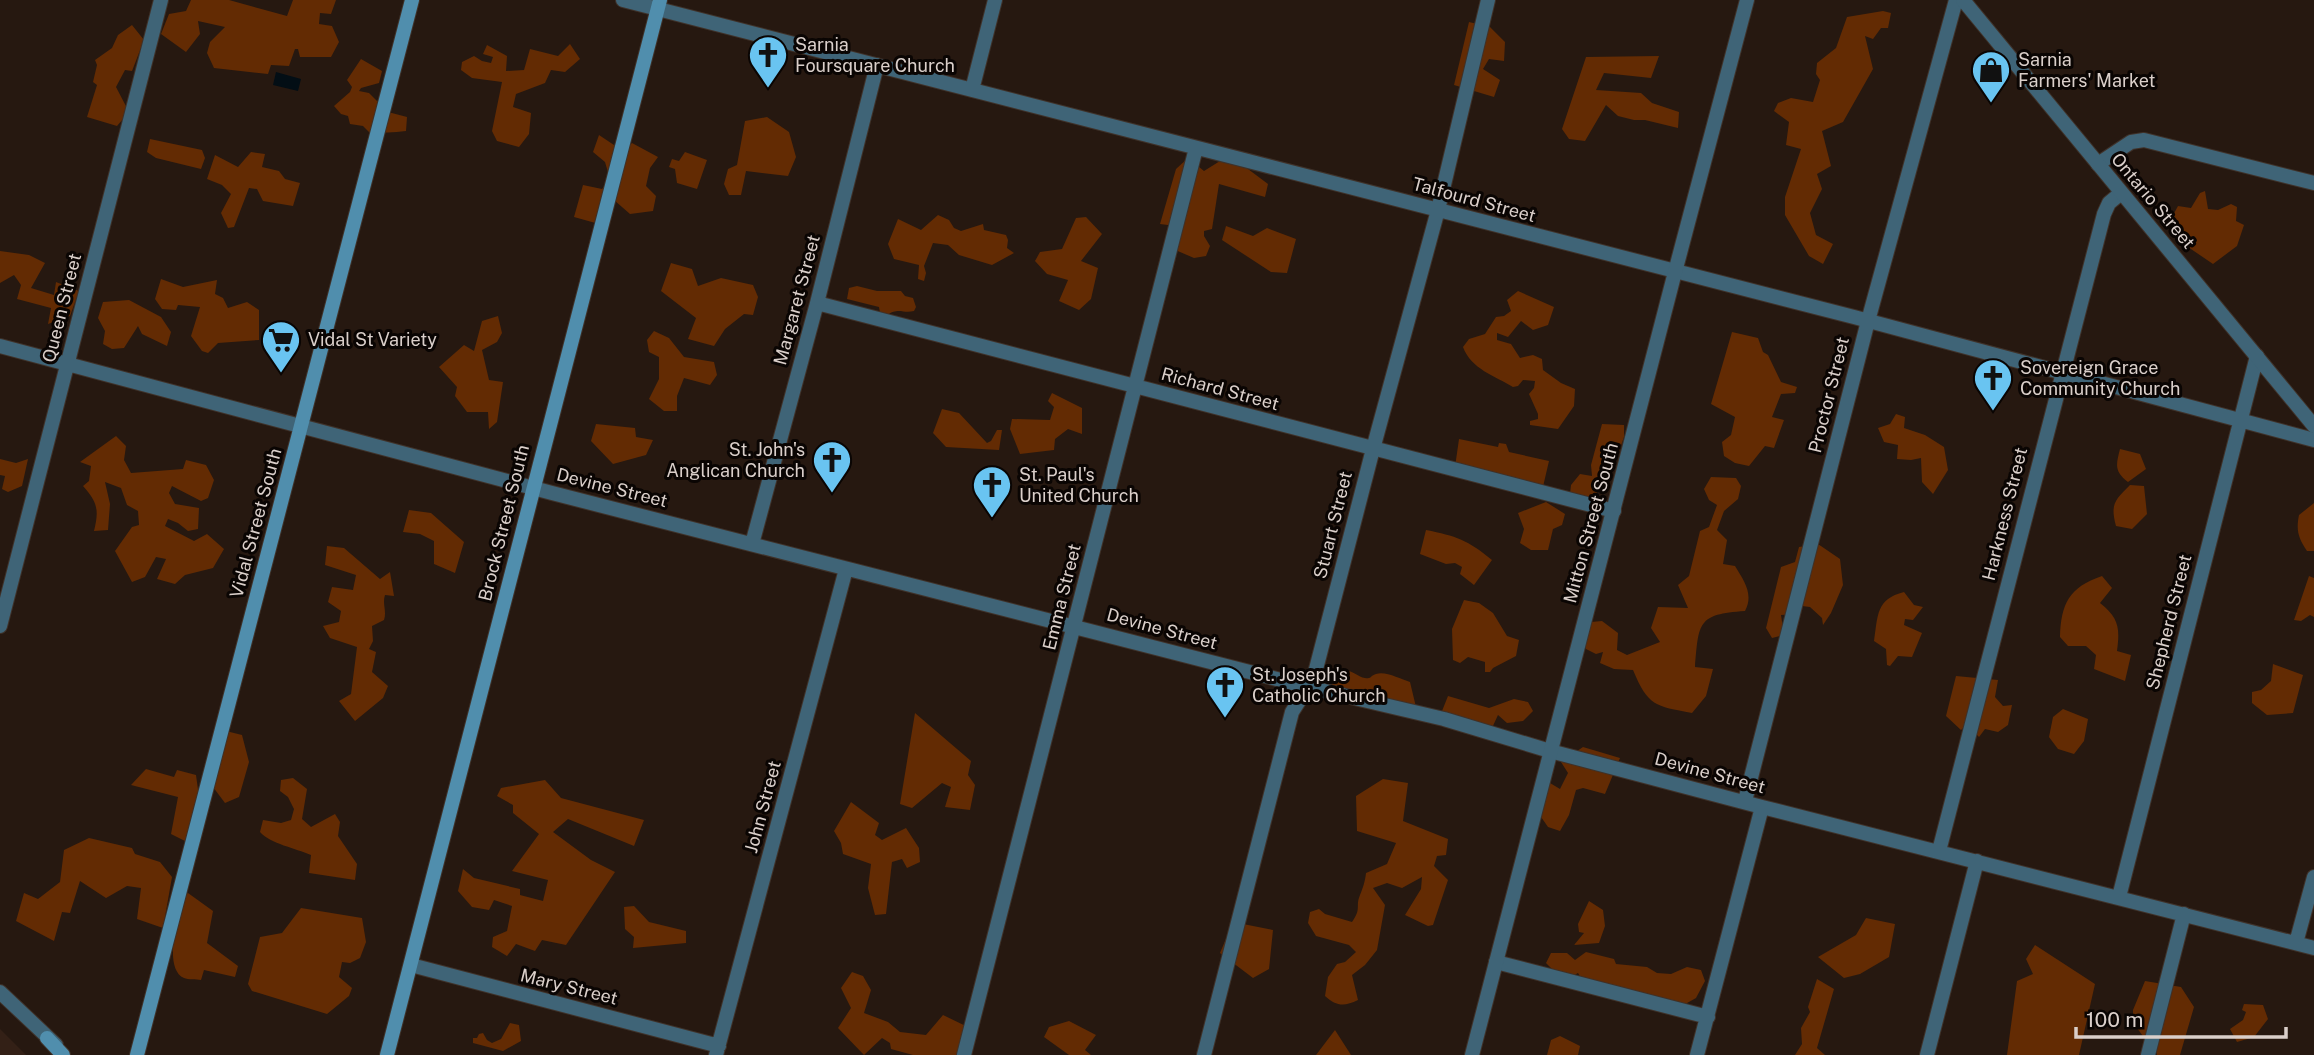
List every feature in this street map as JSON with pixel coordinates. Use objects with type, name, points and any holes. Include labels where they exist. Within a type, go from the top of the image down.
[{"type":"main road","name":"Vidal Street South","points":[[137,1055],[412,0]]},
{"type":"main road","name":"Brock Street South","points":[[387,1055],[659,5]]},
{"type":"main road","points":[[47,1038],[65,1055]]},
{"type":"street","name":"Queen Street","points":[[0,626],[162,0]]},
{"type":"street","name":"Talfourd Street","points":[[623,0],[659,5],[972,90],[1868,321],[2314,440]]},
{"type":"street","points":[[972,90],[995,0]]},
{"type":"street","name":"Stuart Street","points":[[1204,1055],[1292,712],[1316,669],[1438,210],[1488,0]]},
{"type":"street","name":"Mitton Street South","points":[[1472,1055],[1748,0]]},
{"type":"street","name":"Proctor Street","points":[[1745,801],[1868,321],[1956,0]]},
{"type":"street","name":"Ontario Street","points":[[1963,0],[2314,426]]},
{"type":"street","name":"Margaret Street","points":[[751,544],[817,303],[877,65]]},
{"type":"street","points":[[2098,164],[2132,142],[2144,140],[2314,183]]},
{"type":"street","name":"Emma Street","points":[[964,1055],[1196,148]]},
{"type":"street","name":"Harkness Street","points":[[1938,852],[2104,214],[2109,203],[2121,192]]},
{"type":"street","name":"Richard Street","points":[[817,303],[1615,511]]},
{"type":"street","name":"Devine Street","points":[[0,346],[533,488],[1308,687],[1444,719],[1550,751],[1762,807],[2314,948]]},
{"type":"street","name":"Shepherd Street","points":[[2119,897],[2257,356]]},
{"type":"street","name":"John Street","points":[[718,1050],[846,569]]},
{"type":"street","points":[[1697,1055],[1762,807]]},
{"type":"street","points":[[1927,1055],[1977,861]]},
{"type":"street","points":[[2297,943],[2314,877]]},
{"type":"street","points":[[2148,1055],[2184,914]]},
{"type":"street","points":[[1496,962],[1707,1017]]},
{"type":"street","name":"Mary Street","points":[[411,965],[718,1050]]},
{"type":"street","points":[[0,992],[47,1038]]},
{"type":"shaded area","points":[[191,0],[229,0],[287,16],[293,0],[336,0],[331,14],[320,13],[319,24],[332,26],[339,42],[331,57],[300,57],[298,49],[295,49],[289,66],[271,65],[268,74],[214,68],[207,53],[210,42],[225,27],[198,21],[200,34],[186,52],[161,34],[169,14],[186,11]]},
{"type":"shaded area","points":[[1883,11],[1891,13],[1888,28],[1881,28],[1873,39],[1865,36],[1873,69],[1843,122],[1822,131],[1831,166],[1817,174],[1822,189],[1810,213],[1816,235],[1833,244],[1823,264],[1809,256],[1785,215],[1785,197],[1801,149],[1786,145],[1789,122],[1774,111],[1778,103],[1791,98],[1813,102],[1820,80],[1816,74],[1817,63],[1836,48],[1847,17]]},
{"type":"shaded area","points":[[1469,22],[1490,27],[1505,42],[1504,61],[1489,59],[1483,69],[1500,80],[1494,97],[1454,85]]},
{"type":"shaded area","points":[[132,25],[144,40],[132,71],[125,70],[116,87],[129,112],[117,126],[87,117],[97,85],[93,82],[97,65],[95,60],[112,48],[118,35]]},
{"type":"shaded area","points":[[570,44],[580,59],[565,72],[551,70],[545,83],[516,94],[513,107],[531,113],[529,134],[519,147],[497,141],[492,131],[502,82],[472,78],[461,70],[462,62],[474,56],[491,63],[493,57],[483,54],[487,45],[507,56],[506,71],[524,70],[530,49],[558,56]]},
{"type":"shaded area","points":[[1659,56],[1651,78],[1604,73],[1596,90],[1641,93],[1652,103],[1679,112],[1678,128],[1618,116],[1606,105],[1585,141],[1569,139],[1562,129],[1586,57]]},
{"type":"shaded area","points":[[361,59],[382,71],[379,83],[359,91],[369,93],[388,112],[407,117],[406,131],[370,133],[363,126],[350,124],[348,116],[341,114],[334,106],[350,92],[352,87],[347,80]]},
{"type":"shaded area","points":[[276,72],[301,79],[298,91],[273,85]]},
{"type":"shaded area","points":[[767,117],[789,132],[796,157],[788,176],[746,171],[741,195],[729,195],[724,184],[728,169],[737,165],[745,121]]},
{"type":"shaded area","points":[[599,135],[623,151],[632,143],[658,157],[650,168],[646,186],[656,196],[653,211],[630,214],[614,200],[599,224],[574,217],[583,185],[602,189],[610,179],[605,162],[593,152]]},
{"type":"shaded area","points":[[150,139],[202,150],[205,158],[201,169],[156,158],[147,152]]},
{"type":"shaded area","points":[[251,152],[265,154],[262,167],[279,171],[285,179],[300,183],[293,206],[263,201],[257,189],[249,188],[234,227],[228,228],[221,213],[231,194],[222,185],[207,179],[215,155],[238,167]]},
{"type":"shaded area","points":[[685,152],[707,160],[697,189],[677,183],[675,169],[669,167],[672,159],[679,161]]},
{"type":"shaded area","points":[[1188,158],[1204,171],[1220,161],[1244,166],[1268,184],[1265,197],[1219,184],[1212,229],[1204,231],[1210,246],[1206,256],[1194,258],[1173,249],[1183,227],[1160,224],[1176,169]]},
{"type":"shaded area","points":[[2205,191],[2208,209],[2218,210],[2231,204],[2237,207],[2236,221],[2244,225],[2237,246],[2213,264],[2188,247],[2172,217],[2178,206],[2191,208],[2200,193]]},
{"type":"shaded area","points":[[938,215],[949,220],[954,228],[961,231],[983,224],[984,230],[1006,235],[1007,248],[1014,253],[992,265],[959,255],[948,245],[933,243],[924,266],[924,281],[918,279],[919,265],[894,259],[888,244],[898,219],[921,230]]},
{"type":"shaded area","points":[[1086,217],[1102,234],[1081,261],[1098,268],[1091,299],[1079,310],[1059,301],[1068,280],[1047,274],[1035,261],[1040,252],[1062,249],[1076,218]]},
{"type":"shaded area","points":[[1226,226],[1253,236],[1267,228],[1296,239],[1287,273],[1271,272],[1222,240]]},
{"type":"shaded area","points":[[0,251],[29,255],[45,263],[31,288],[54,295],[56,282],[79,291],[70,316],[48,324],[51,308],[17,299],[21,285],[14,275],[0,283]]},
{"type":"shaded area","points":[[671,263],[692,269],[698,286],[721,278],[753,285],[758,297],[753,315],[744,314],[725,329],[714,346],[688,339],[696,318],[661,291]]},
{"type":"shaded area","points":[[161,279],[183,287],[217,280],[215,294],[223,298],[228,308],[247,302],[259,310],[259,340],[218,343],[208,353],[202,351],[191,336],[200,307],[178,305],[176,310],[162,309],[155,299]]},
{"type":"shaded area","points":[[857,286],[877,291],[901,291],[905,296],[913,298],[916,307],[910,312],[895,311],[887,315],[880,313],[879,307],[847,299],[849,288]]},
{"type":"shaded area","points":[[1518,291],[1554,307],[1548,325],[1533,330],[1521,321],[1508,337],[1497,333],[1497,340],[1511,344],[1520,358],[1533,355],[1542,359],[1543,370],[1575,389],[1574,406],[1558,429],[1530,425],[1530,421],[1538,419],[1529,394],[1535,381],[1523,380],[1513,387],[1478,366],[1463,347],[1469,339],[1485,334],[1496,317],[1511,311],[1507,300]]},
{"type":"shaded area","points":[[129,300],[161,317],[171,332],[167,346],[142,334],[138,326],[124,348],[112,349],[103,344],[105,331],[98,318],[103,302]]},
{"type":"shaded area","points":[[498,316],[502,333],[497,342],[482,350],[489,380],[503,382],[497,422],[489,429],[488,412],[467,412],[455,396],[457,387],[439,367],[464,345],[474,351],[482,321]]},
{"type":"shaded area","points":[[654,331],[669,338],[684,357],[714,362],[717,375],[710,385],[684,378],[677,396],[677,411],[664,411],[649,399],[659,379],[659,357],[649,352],[647,340]]},
{"type":"shaded area","points":[[1732,332],[1758,338],[1781,382],[1797,387],[1795,393],[1781,394],[1772,417],[1784,420],[1774,448],[1765,446],[1749,466],[1735,463],[1724,456],[1722,442],[1731,435],[1735,417],[1711,404]]},
{"type":"shaded area","points":[[1052,393],[1082,408],[1082,434],[1068,429],[1055,439],[1054,450],[1020,454],[1010,429],[1012,419],[1050,420],[1054,407],[1048,401]]},
{"type":"shaded area","points":[[942,409],[959,413],[987,443],[997,430],[1002,430],[999,450],[946,447],[933,433]]},
{"type":"shaded area","points":[[1896,414],[1905,417],[1904,428],[1925,435],[1944,447],[1948,470],[1933,494],[1922,482],[1921,458],[1897,459],[1898,445],[1884,442],[1878,428],[1890,424]]},
{"type":"shaded area","points":[[596,424],[635,428],[636,437],[653,440],[646,455],[613,464],[591,441]]},
{"type":"shaded area","points":[[1602,424],[1624,425],[1624,437],[1611,474],[1602,480],[1595,497],[1580,505],[1569,503],[1571,485],[1580,474],[1592,476],[1591,465]]},
{"type":"shaded area","points":[[116,436],[126,446],[124,460],[131,473],[183,469],[186,460],[206,465],[214,480],[208,498],[201,501],[172,486],[169,493],[175,504],[199,508],[198,529],[188,531],[168,519],[165,526],[194,541],[207,534],[224,549],[213,568],[185,575],[175,584],[157,579],[166,559],[156,557],[145,577],[132,582],[115,551],[132,527],[139,525],[138,511],[127,505],[121,488],[105,482],[110,504],[108,530],[94,531],[96,507],[83,486],[89,481],[91,466],[80,462]]},
{"type":"shaded area","points":[[1459,439],[1498,447],[1499,443],[1506,444],[1509,452],[1549,461],[1542,491],[1455,467]]},
{"type":"shaded area","points":[[2120,449],[2140,454],[2146,469],[2128,482],[2117,467]]},
{"type":"shaded area","points":[[0,459],[16,463],[28,459],[22,486],[8,492],[2,489],[5,476],[0,475]]},
{"type":"shaded area","points":[[1711,477],[1736,478],[1741,486],[1738,499],[1724,511],[1717,530],[1727,540],[1723,564],[1735,566],[1742,577],[1747,588],[1748,605],[1745,611],[1718,615],[1703,624],[1695,667],[1713,669],[1706,696],[1692,713],[1654,702],[1643,691],[1633,670],[1614,669],[1600,663],[1603,652],[1596,654],[1586,649],[1584,635],[1591,622],[1602,621],[1618,633],[1617,650],[1627,655],[1660,642],[1651,628],[1658,607],[1688,608],[1678,585],[1689,576],[1700,531],[1709,527],[1717,505],[1709,500],[1704,489]]},
{"type":"shaded area","points":[[2130,485],[2144,486],[2147,514],[2132,529],[2116,526],[2114,512],[2117,499]]},
{"type":"shaded area","points":[[1546,502],[1565,514],[1562,525],[1553,529],[1548,550],[1531,550],[1520,543],[1524,529],[1518,513]]},
{"type":"shaded area","points":[[2314,503],[2314,551],[2307,551],[2298,534],[2298,520],[2299,515]]},
{"type":"shaded area","points":[[409,510],[431,513],[464,542],[455,573],[434,564],[434,541],[420,534],[403,532]]},
{"type":"shaded area","points":[[1426,530],[1461,540],[1492,560],[1474,585],[1460,574],[1462,567],[1420,554]]},
{"type":"shaded area","points":[[1818,544],[1840,559],[1843,585],[1831,613],[1823,625],[1822,618],[1810,607],[1802,606],[1798,614],[1781,615],[1784,635],[1772,638],[1766,628],[1781,567],[1795,562],[1799,547]]},
{"type":"shaded area","points":[[327,546],[344,548],[380,579],[390,572],[394,596],[385,595],[384,620],[372,626],[373,641],[369,649],[376,652],[372,672],[388,686],[383,698],[355,721],[339,701],[351,694],[357,647],[330,638],[323,626],[339,622],[341,611],[328,602],[332,587],[353,590],[356,575],[325,565]]},
{"type":"shaded area","points":[[2102,576],[2112,588],[2100,603],[2117,624],[2117,651],[2131,655],[2125,681],[2094,669],[2096,655],[2086,646],[2068,646],[2060,637],[2062,615],[2069,598],[2074,591]]},
{"type":"shaded area","points":[[2309,576],[2314,578],[2314,617],[2310,615],[2301,621],[2294,620]]},
{"type":"shaded area","points":[[1904,592],[1914,605],[1923,607],[1913,620],[1905,619],[1904,625],[1922,633],[1912,657],[1898,656],[1890,666],[1887,665],[1886,649],[1874,641],[1876,623],[1883,604]]},
{"type":"shaded area","points":[[1464,600],[1479,603],[1493,613],[1507,636],[1519,640],[1516,656],[1490,672],[1485,672],[1485,662],[1468,657],[1460,663],[1453,660],[1452,629]]},
{"type":"shaded area","points":[[2273,664],[2303,675],[2293,713],[2267,715],[2252,703],[2252,692],[2261,690],[2271,681]]},
{"type":"shaded area","points":[[1344,670],[1365,678],[1384,674],[1410,682],[1416,707],[1404,715],[1332,685],[1336,675]]},
{"type":"shaded area","points":[[1956,676],[1998,680],[1995,697],[2003,706],[2012,705],[2008,725],[1998,732],[1985,729],[1979,737],[1967,724],[1961,730],[1946,716]]},
{"type":"shaded area","points":[[1448,696],[1489,708],[1514,699],[1528,702],[1533,711],[1523,721],[1507,723],[1498,715],[1492,728],[1440,716]]},
{"type":"shaded area","points":[[2063,709],[2088,719],[2084,741],[2074,754],[2058,749],[2049,737],[2053,717]]},
{"type":"shaded area","points":[[915,713],[971,761],[968,775],[975,785],[970,810],[945,807],[951,787],[942,783],[912,808],[900,804]]},
{"type":"shaded area","points":[[226,731],[242,735],[249,762],[239,797],[225,803],[213,787]]},
{"type":"shaded area","points":[[1583,747],[1620,758],[1605,794],[1583,788],[1576,790],[1569,815],[1560,831],[1548,827],[1539,814],[1545,780],[1560,789],[1568,773],[1561,762]]},
{"type":"shaded area","points":[[146,769],[174,777],[177,770],[196,775],[200,804],[187,842],[171,834],[178,797],[131,785]]},
{"type":"shaded area","points":[[293,778],[307,789],[302,819],[311,827],[335,814],[340,822],[338,836],[357,864],[355,880],[309,873],[311,855],[277,843],[260,832],[263,820],[281,823],[291,820],[294,809],[288,797],[280,791],[281,780]]},
{"type":"shaded area","points":[[1383,779],[1408,783],[1403,821],[1448,839],[1446,855],[1437,856],[1434,866],[1448,880],[1433,925],[1428,926],[1405,915],[1421,889],[1422,877],[1402,888],[1387,883],[1373,888],[1385,905],[1377,950],[1365,965],[1352,975],[1358,1000],[1340,1004],[1325,996],[1328,977],[1337,964],[1345,962],[1356,952],[1349,945],[1316,936],[1308,923],[1310,912],[1319,909],[1325,914],[1352,922],[1357,914],[1366,873],[1387,864],[1396,843],[1357,831],[1356,796]]},
{"type":"shaded area","points":[[545,780],[561,798],[644,820],[634,846],[568,819],[553,832],[591,860],[615,872],[566,945],[542,940],[535,951],[516,944],[507,956],[492,947],[493,937],[507,931],[512,906],[494,900],[489,910],[472,907],[458,891],[463,869],[474,878],[520,889],[520,895],[543,901],[548,880],[512,871],[539,834],[513,813],[513,805],[497,796],[501,788]]},
{"type":"shaded area","points":[[851,802],[879,823],[875,835],[882,840],[906,828],[919,848],[920,862],[907,868],[902,859],[892,862],[886,914],[875,915],[868,888],[871,864],[843,854],[841,843],[834,831]]},
{"type":"shaded area","points":[[89,838],[132,848],[135,854],[160,862],[172,877],[163,928],[137,919],[141,888],[127,886],[106,898],[80,881],[70,913],[62,912],[54,941],[16,921],[24,893],[38,899],[60,882],[64,850]]},
{"type":"shaded area","points":[[188,893],[213,911],[207,943],[238,966],[235,977],[204,970],[201,980],[184,978],[177,972],[174,964],[174,940],[182,896]]},
{"type":"shaded area","points":[[1589,901],[1603,910],[1605,926],[1599,943],[1574,945],[1584,933],[1579,932],[1578,924]]},
{"type":"shaded area","points":[[634,906],[649,922],[686,931],[686,943],[633,948],[634,937],[625,929],[624,907]]},
{"type":"shaded area","points":[[301,908],[362,918],[366,942],[360,958],[350,963],[342,962],[339,977],[352,988],[349,996],[327,1014],[252,991],[248,984],[260,937],[282,933]]},
{"type":"shaded area","points":[[1866,918],[1895,924],[1889,957],[1860,974],[1844,978],[1818,957],[1856,935]]},
{"type":"shaded area","points":[[1233,922],[1273,930],[1269,969],[1253,978],[1220,953]]},
{"type":"shaded area","points":[[2035,945],[2095,984],[2079,1055],[2007,1055],[2017,981],[2033,974],[2026,959]]},
{"type":"shaded area","points":[[1586,952],[1614,959],[1616,964],[1647,967],[1657,973],[1671,974],[1687,967],[1701,970],[1705,981],[1696,998],[1680,1007],[1654,995],[1639,1002],[1587,989],[1578,973],[1567,979],[1546,963],[1551,953],[1567,953],[1575,960]]},
{"type":"shaded area","points":[[852,972],[863,976],[871,990],[864,1013],[888,1022],[900,1032],[926,1035],[943,1015],[974,1030],[969,1055],[913,1055],[891,1049],[890,1043],[882,1038],[864,1055],[838,1028],[851,1008],[841,988]]},
{"type":"shaded area","points":[[1817,979],[1834,989],[1817,1048],[1825,1055],[1795,1055],[1802,1044],[1801,1028],[1810,1012],[1808,1007]]},
{"type":"shaded area","points":[[2145,981],[2181,987],[2194,1007],[2180,1055],[2157,1055],[2156,1039],[2143,1036],[2133,1023],[2133,1010]]},
{"type":"shaded area","points":[[2244,1004],[2263,1005],[2268,1019],[2254,1037],[2237,1042],[2230,1029],[2243,1020],[2246,1012],[2242,1010]]},
{"type":"shaded area","points":[[1069,1021],[1096,1035],[1085,1050],[1091,1055],[1069,1055],[1044,1037],[1049,1027]]},
{"type":"shaded area","points":[[510,1023],[519,1025],[521,1041],[503,1051],[473,1043],[473,1038],[483,1033],[492,1043],[501,1039]]},
{"type":"shaded area","points":[[0,1029],[26,1055],[0,1055]]},
{"type":"shaded area","points":[[1335,1030],[1351,1055],[1316,1055]]},
{"type":"shaded area","points":[[1560,1036],[1580,1046],[1578,1055],[1547,1055],[1551,1040]]},
{"type":"place","name":"Sarnia Foursquare Church","points":[[768,89]]},
{"type":"place","name":"Sarnia Farmers' Market","points":[[1991,104]]},
{"type":"place","name":"Vidal St Variety","points":[[281,374]]},
{"type":"place","name":"Sovereign Grace Community Church","points":[[1993,412]]},
{"type":"place","name":"St. John's Anglican Church","points":[[832,494]]},
{"type":"place","name":"St. Paul's United Church","points":[[992,519]]},
{"type":"place","name":"St. Joseph's Catholic Church","points":[[1225,719]]}]
